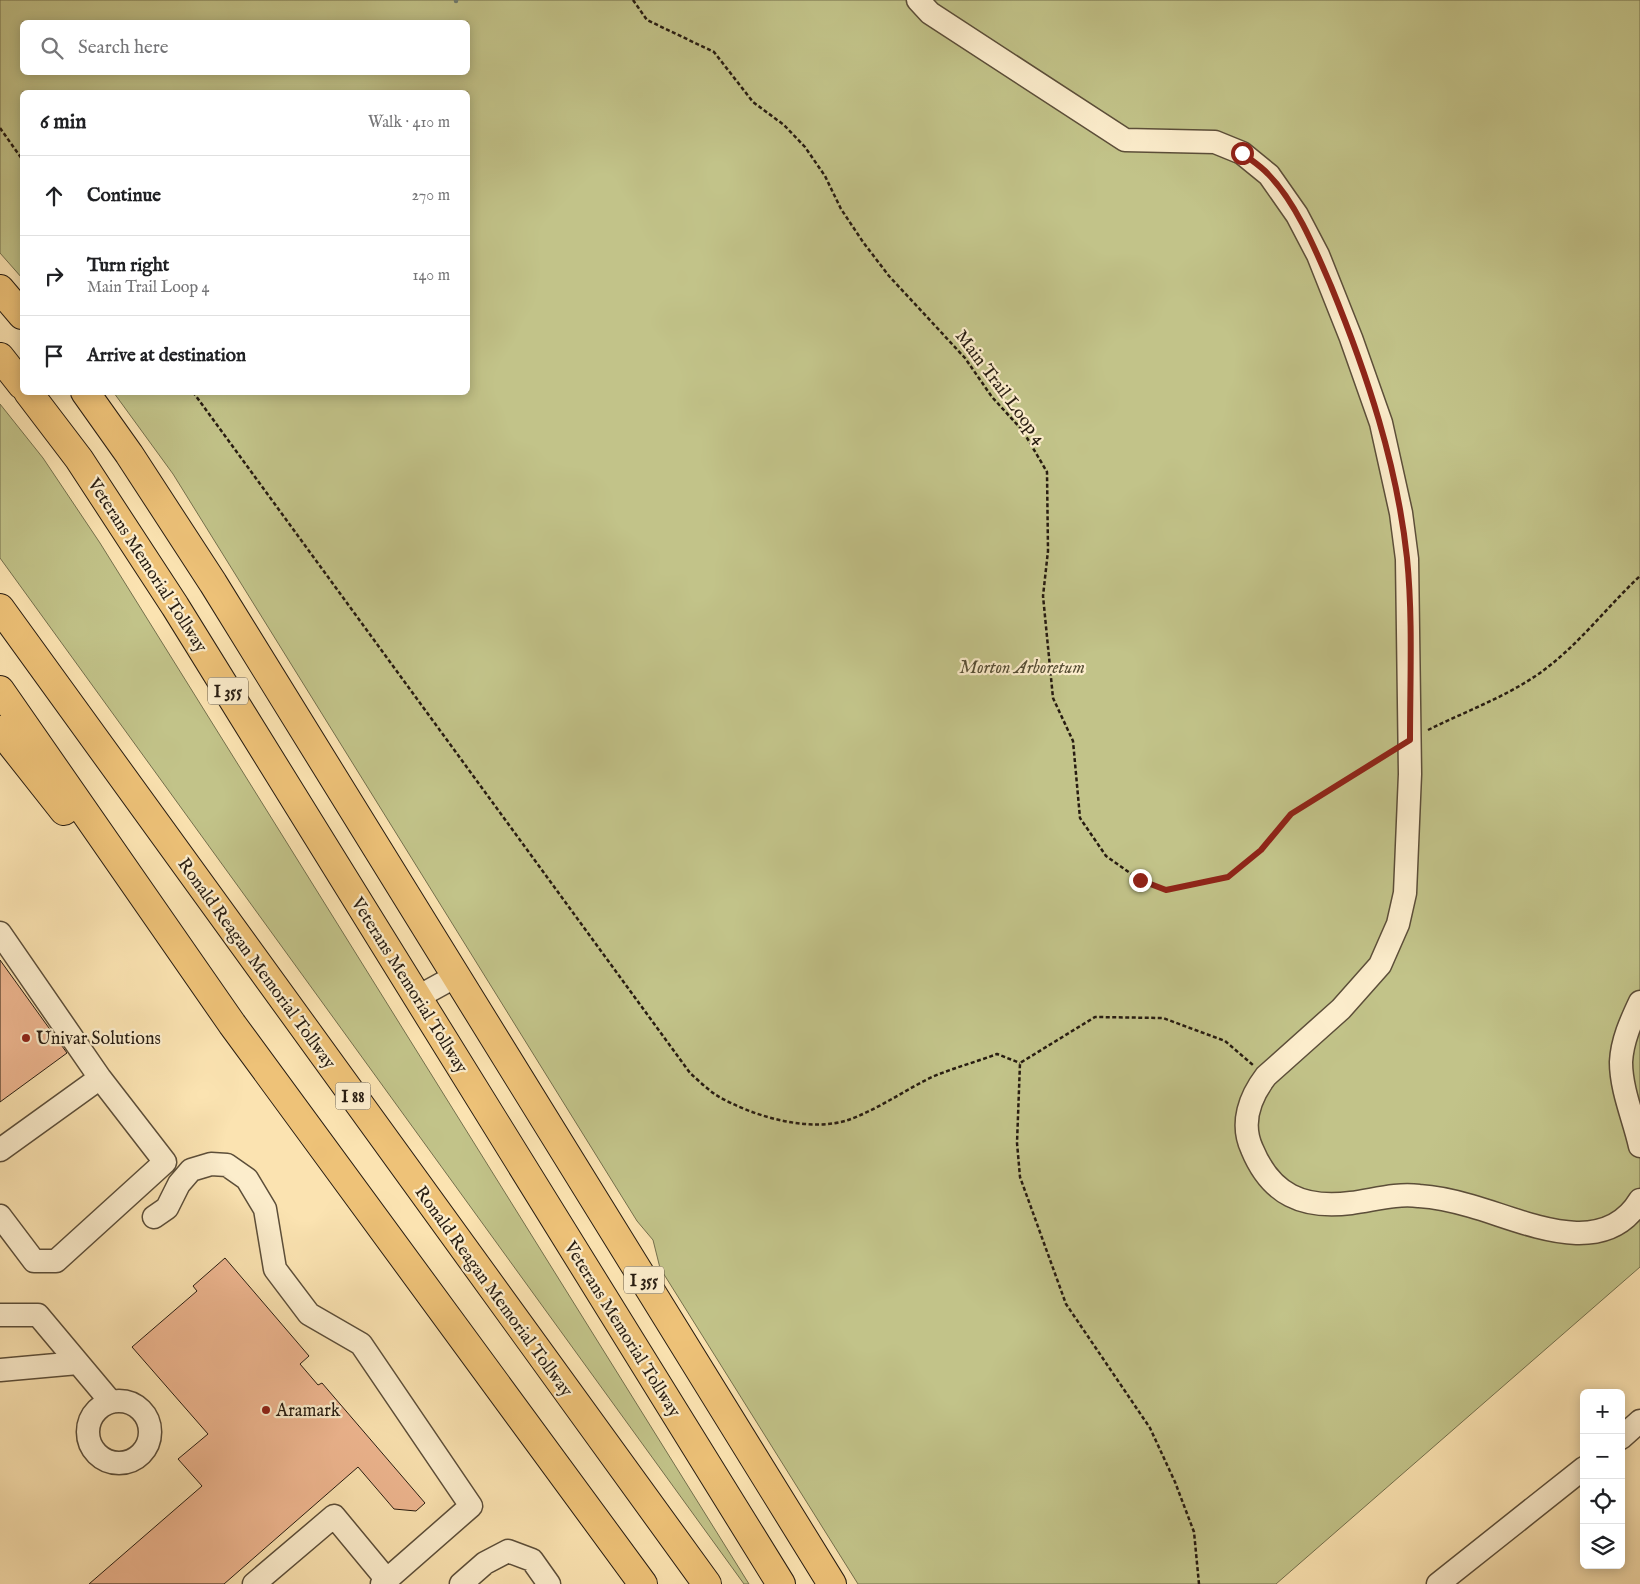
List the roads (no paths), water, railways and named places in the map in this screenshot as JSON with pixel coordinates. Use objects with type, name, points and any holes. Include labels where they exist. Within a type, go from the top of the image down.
[{"type":"highway","points":[[0,289],[20,313]]},
{"type":"highway","points":[[0,357],[20,382]]},
{"type":"highway","name":"Veterans Memorial Tollway","points":[[30,395],[79,459],[134,541],[782,1584]]},
{"type":"highway","name":"I 355","points":[[87,395],[130,454],[203,567],[832,1584]]},
{"type":"highway","name":"Ronald Reagan Memorial Tollway","points":[[0,608],[707,1584]]},
{"type":"highway","points":[[0,690],[232,1024],[643,1584]]},
{"type":"highway","points":[[0,730],[232,1024]]},
{"type":"lane","points":[[918,0],[930,13],[1125,140],[1215,142],[1242,153],[1269,175],[1297,215],[1318,255],[1339,306],[1381,423],[1401,513],[1407,559],[1410,740],[1405,893],[1398,924],[1388,952],[1359,991],[1266,1076],[1255,1092],[1247,1111],[1248,1141],[1266,1175],[1276,1187],[1290,1196],[1304,1201],[1326,1204],[1350,1203],[1397,1195],[1419,1196],[1470,1205],[1554,1232],[1577,1234],[1598,1230],[1617,1223],[1633,1212],[1640,1200]]},
{"type":"lane","points":[[0,933],[100,1078],[164,1162],[56,1261],[34,1261],[0,1216]]},
{"type":"lane","points":[[418,997],[456,976]]},
{"type":"lane","points":[[1640,1002],[1625,1037],[1621,1061],[1623,1082],[1640,1146]]},
{"type":"lane","points":[[0,1150],[100,1078]]},
{"type":"lane","points":[[154,1217],[167,1208],[179,1184],[191,1170],[211,1164],[227,1165],[247,1179],[265,1209],[275,1269],[309,1314],[361,1344],[471,1506],[384,1582],[334,1516],[254,1584]]},
{"type":"lane","points":[[0,1315],[38,1315],[111,1402]]},
{"type":"lane","points":[[0,1370],[78,1363]]},
{"type":"lane","points":[[1625,1434],[1640,1421]]},
{"type":"lane","points":[[1438,1584],[1580,1471]]},
{"type":"lane","points":[[461,1584],[485,1563],[508,1551],[532,1560],[549,1584]]},
{"type":"place","name":"Univar Solutions","points":[[26,1038]]},
{"type":"place","name":"Aramark","points":[[266,1410]]},
{"type":"park label","name":"Morton Arboretum","points":[[1022,667]]}]
